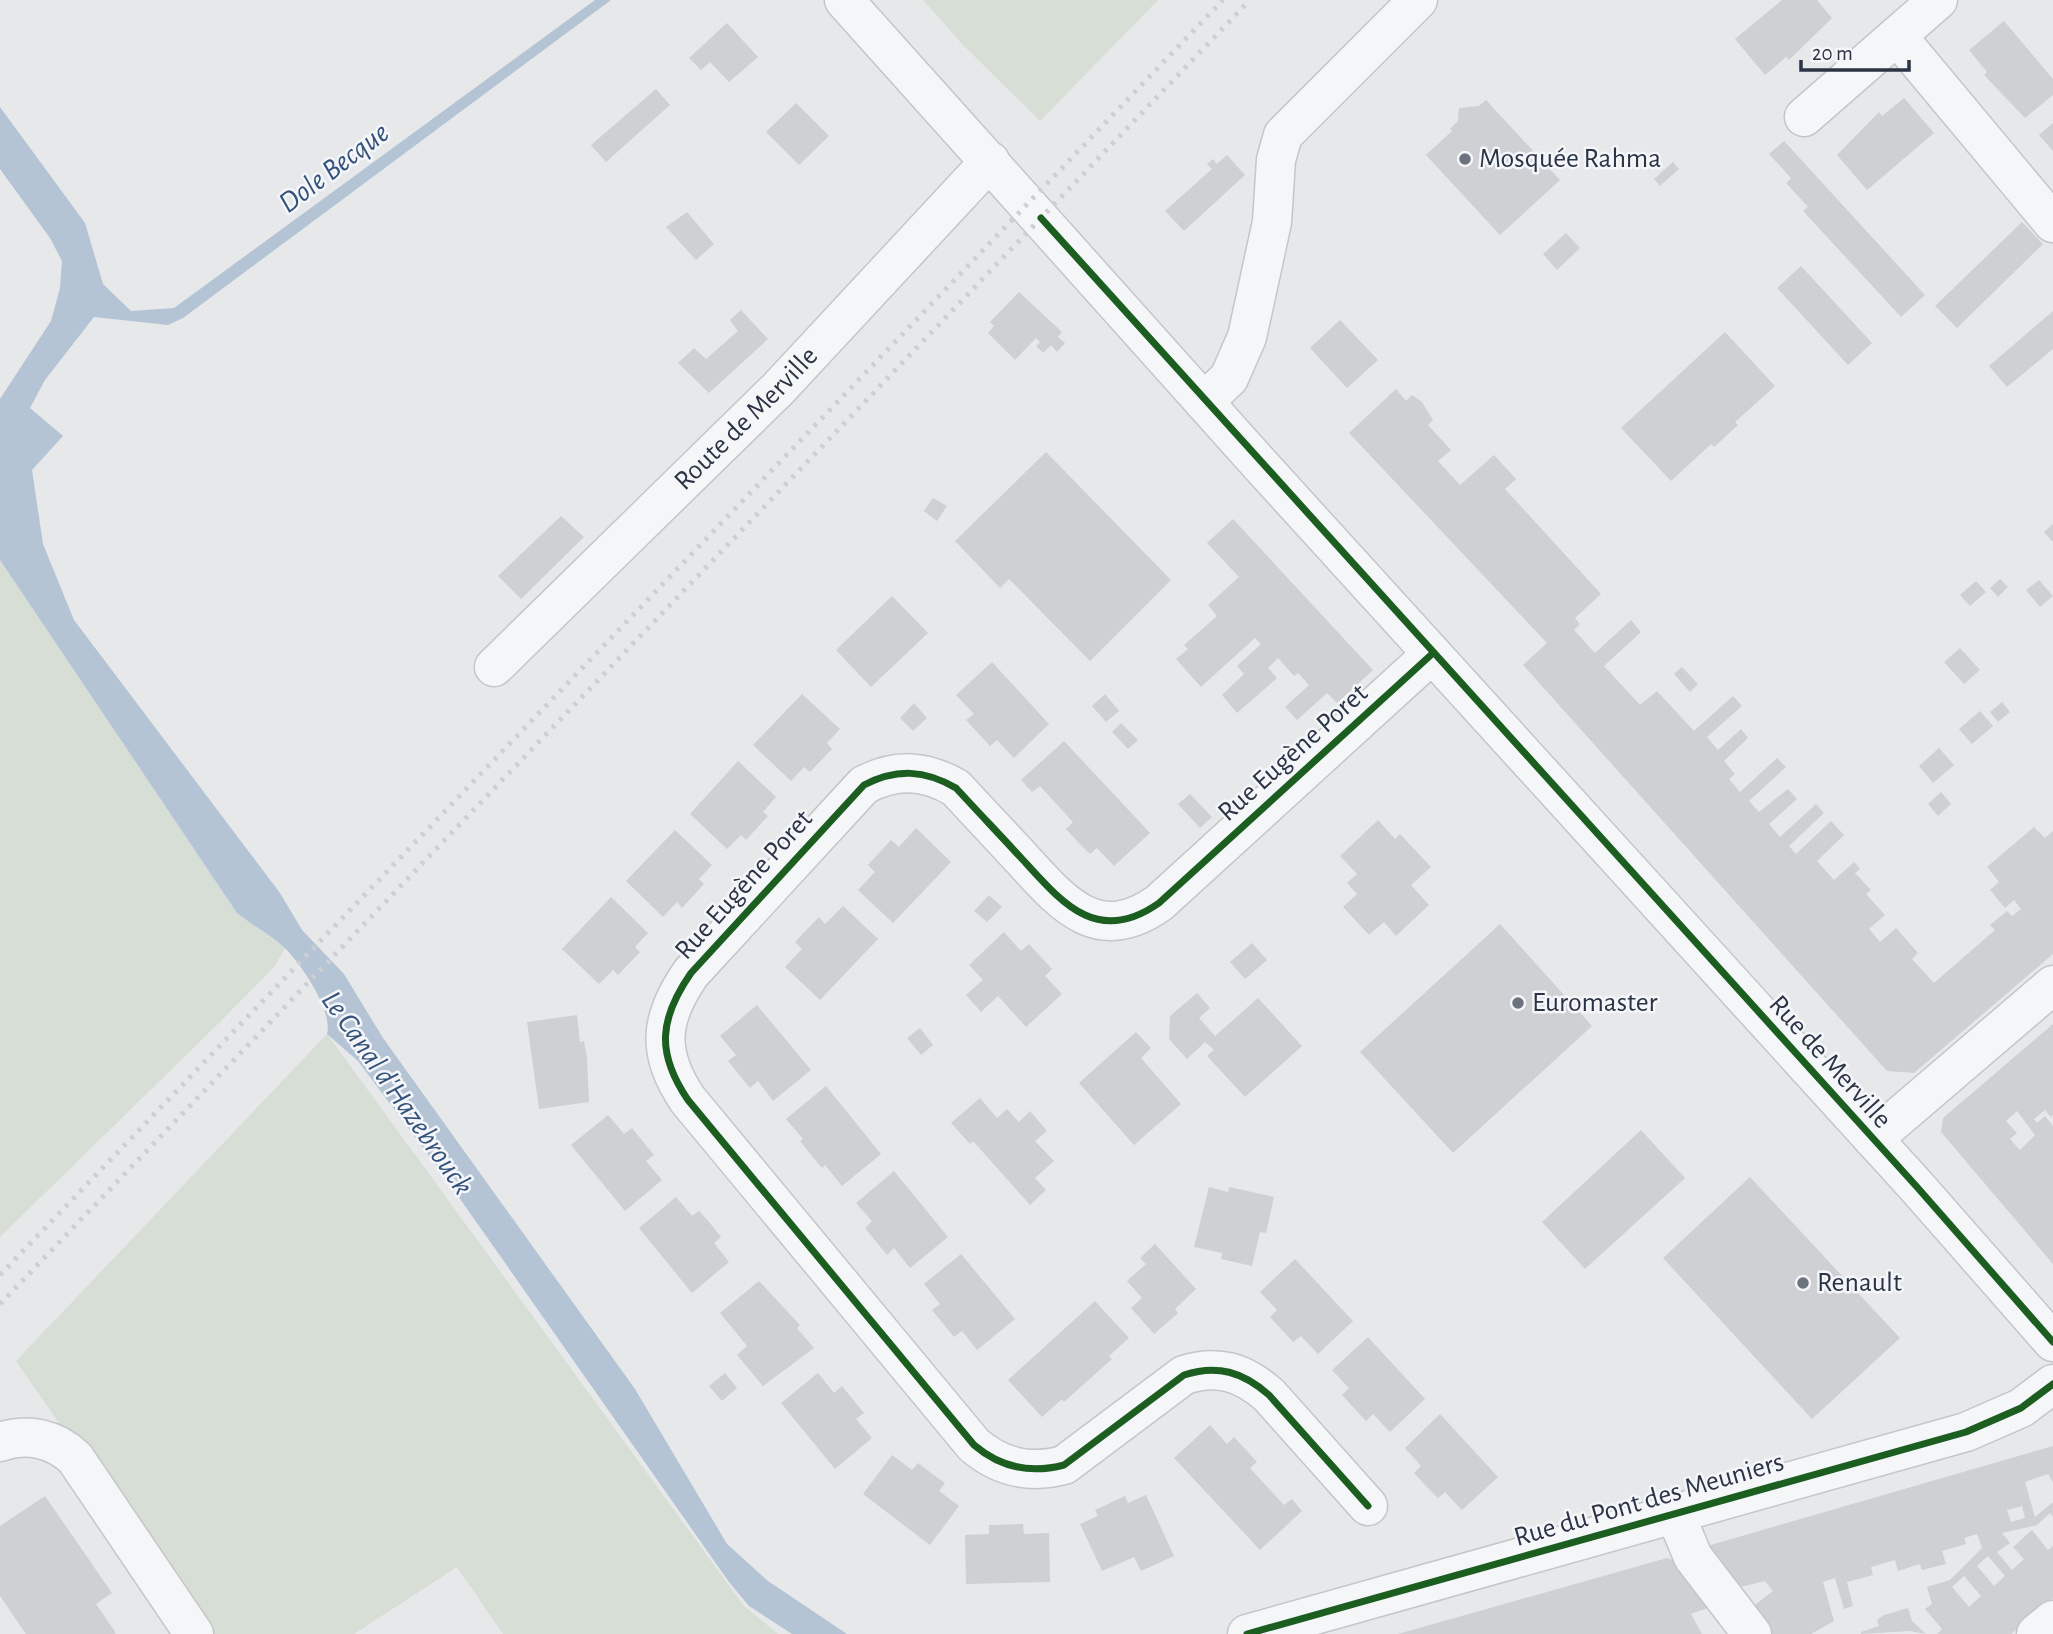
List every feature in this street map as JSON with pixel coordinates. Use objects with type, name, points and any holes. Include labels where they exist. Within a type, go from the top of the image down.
[{"type":"street","points":[[844,0],[990,161]]},
{"type":"street","points":[[1204,402],[1236,367],[1247,337],[1272,222],[1276,160],[1283,135],[1418,0]]},
{"type":"street","points":[[1804,117],[1938,0]]},
{"type":"street","points":[[1897,36],[2053,223]]},
{"type":"street","name":"Rue de Merville","points":[[990,161],[1204,402],[1873,1139],[2053,1342]]},
{"type":"street","name":"Route de Merville","points":[[494,667],[778,389],[990,161]]},
{"type":"street","name":"Rue Eugène Poret","points":[[1368,1506],[1269,1395],[1244,1376],[1229,1371],[1198,1370],[1184,1375],[1064,1465],[1050,1469],[1016,1468],[986,1456],[974,1446],[688,1100],[668,1062],[665,1025],[670,1006],[691,972],[864,785],[878,778],[908,772],[940,779],[956,788],[1063,903],[1092,918],[1127,919],[1144,913],[1159,903],[1432,654]]},
{"type":"street","points":[[1873,1139],[2053,985]]},
{"type":"street","name":"Rue du Pont des Meuniers","points":[[1247,1634],[1676,1516],[1986,1425],[2021,1408],[2053,1384]]},
{"type":"street","points":[[0,1442],[36,1438],[59,1445],[75,1458],[194,1634]]},
{"type":"street","points":[[1676,1516],[1693,1557],[1752,1634]]},
{"type":"street","points":[[2036,1634],[2053,1620]]},
{"type":"shaded area","points":[[923,0],[1158,0],[1040,121],[963,45]]},
{"type":"shaded area","points":[[0,560],[237,913],[285,948],[274,967],[221,1021],[0,1237]]},
{"type":"shaded area","points":[[327,1034],[744,1606],[778,1634],[503,1634],[457,1567],[354,1634],[205,1634],[16,1361]]},
{"type":"water","name":"Le Canal d'Hazebrouck","points":[[595,0],[611,0],[183,318],[168,325],[94,317],[45,380],[30,408],[63,436],[32,470],[43,544],[74,620],[280,893],[302,930],[344,974],[383,1038],[635,1389],[727,1544],[768,1581],[847,1634],[792,1634],[749,1606],[729,1582],[439,1169],[358,1061],[327,1034],[326,1014],[300,967],[286,949],[237,913],[0,560],[0,399],[51,321],[60,288],[62,261],[50,238],[0,169],[0,107],[85,223],[103,284],[131,311],[174,308]]},
{"type":"building","points":[[1782,0],[1817,0],[1832,18],[1789,60],[1786,57],[1765,75],[1735,39]]},
{"type":"building","points":[[2004,21],[2053,79],[2053,95],[2025,118],[1984,75],[1987,72],[1969,50]]},
{"type":"building","points":[[727,23],[758,57],[729,82],[710,62],[701,70],[689,58]]},
{"type":"building","points":[[656,89],[670,105],[606,162],[591,145]]},
{"type":"building","points":[[1904,98],[1934,133],[1867,190],[1837,155],[1879,112],[1882,116]]},
{"type":"building","points":[[1486,100],[1560,180],[1500,235],[1426,155],[1452,131],[1450,129],[1458,121],[1459,108],[1479,106]]},
{"type":"building","points":[[796,103],[829,136],[799,165],[766,132]]},
{"type":"building","points":[[2053,123],[2053,151],[2039,135]]},
{"type":"building","points":[[1784,141],[1925,295],[1901,317],[1803,211],[1808,207],[1786,183],[1791,178],[1769,154]]},
{"type":"building","points":[[1227,155],[1245,175],[1184,231],[1165,211],[1212,169],[1207,164],[1213,159],[1217,164]]},
{"type":"building","points":[[1673,162],[1679,169],[1660,186],[1654,179]]},
{"type":"building","points":[[687,212],[714,244],[696,260],[666,227]]},
{"type":"building","points":[[2022,222],[2043,244],[1957,328],[1935,306]]},
{"type":"building","points":[[1566,233],[1580,248],[1557,270],[1543,254]]},
{"type":"building","points":[[1801,266],[1872,343],[1848,365],[1777,288]]},
{"type":"building","points":[[1019,292],[1062,332],[1058,337],[1065,343],[1057,352],[1051,345],[1043,353],[1036,346],[1040,342],[1036,338],[1015,360],[988,333],[994,326],[990,322]]},
{"type":"building","points":[[741,310],[768,339],[709,393],[678,363],[694,348],[706,359],[738,331],[730,320]]},
{"type":"building","points":[[2053,311],[2053,349],[2007,387],[1989,366]]},
{"type":"building","points":[[1340,320],[1378,360],[1347,388],[1310,348]]},
{"type":"building","points":[[1725,332],[1775,386],[1735,422],[1738,425],[1714,447],[1711,444],[1671,481],[1621,428]]},
{"type":"building","points":[[1396,389],[1406,401],[1412,395],[1422,402],[1433,420],[1428,425],[1451,450],[1438,461],[1460,485],[1494,455],[1516,479],[1505,489],[1601,594],[1575,618],[1580,624],[1574,630],[1595,653],[1631,620],[1641,632],[1604,666],[1640,705],[1657,691],[1694,731],[1733,696],[1742,706],[1707,737],[1718,750],[1741,729],[1748,738],[1724,761],[1735,774],[1729,779],[1740,792],[1777,758],[1786,767],[1749,801],[1759,812],[1788,789],[1797,799],[1769,824],[1780,837],[1816,804],[1824,813],[1789,846],[1796,854],[1831,821],[1844,835],[1817,861],[1834,880],[1854,862],[1860,869],[1855,873],[1871,890],[1866,894],[1885,915],[1869,929],[1880,942],[1896,928],[1918,953],[1912,959],[1934,983],[1995,930],[1990,925],[2007,911],[2012,916],[2021,909],[2014,900],[2005,908],[1990,890],[1999,882],[1987,867],[2034,827],[2045,838],[2053,831],[2053,954],[1914,1073],[1887,1071],[1523,665],[1547,643],[1349,433]]},
{"type":"building","points":[[1046,452],[1171,580],[1090,661],[1009,579],[1000,588],[955,541]]},
{"type":"building","points":[[933,498],[947,506],[937,521],[924,511]]},
{"type":"building","points":[[561,516],[584,537],[521,599],[498,576]]},
{"type":"building","points":[[1233,519],[1373,670],[1337,703],[1327,693],[1297,720],[1285,707],[1309,685],[1298,673],[1294,676],[1278,658],[1268,668],[1277,678],[1237,713],[1222,695],[1244,674],[1237,666],[1261,644],[1255,638],[1201,687],[1176,659],[1188,649],[1184,645],[1217,616],[1208,605],[1239,577],[1207,543]]},
{"type":"building","points":[[2053,524],[2053,542],[2044,532]]},
{"type":"building","points":[[2000,579],[2008,587],[1998,597],[1990,588]]},
{"type":"building","points":[[2039,580],[2053,596],[2040,607],[2026,590]]},
{"type":"building","points":[[1976,581],[1986,592],[1970,606],[1960,595]]},
{"type":"building","points":[[892,596],[928,633],[871,687],[836,650]]},
{"type":"building","points":[[1960,648],[1980,670],[1964,684],[1944,662]]},
{"type":"building","points":[[992,662],[1049,724],[1014,758],[997,740],[990,746],[966,720],[974,714],[956,695]]},
{"type":"building","points":[[1682,667],[1698,684],[1690,692],[1674,674]]},
{"type":"building","points":[[802,694],[840,729],[827,743],[832,749],[810,772],[804,767],[791,781],[753,745]]},
{"type":"building","points":[[1105,694],[1119,711],[1106,722],[1092,706]]},
{"type":"building","points":[[2002,702],[2010,712],[1998,722],[1990,712]]},
{"type":"building","points":[[914,703],[927,718],[913,731],[900,718]]},
{"type":"building","points":[[1980,711],[1993,726],[1972,744],[1959,729]]},
{"type":"building","points":[[1121,723],[1138,740],[1128,749],[1112,732]]},
{"type":"building","points":[[1064,741],[1150,833],[1114,866],[1097,848],[1090,854],[1078,842],[1066,829],[1073,822],[1040,786],[1032,792],[1021,780]]},
{"type":"building","points":[[1939,748],[1954,765],[1933,783],[1919,766]]},
{"type":"building","points":[[738,761],[776,797],[763,812],[768,816],[746,840],[741,835],[727,849],[690,814]]},
{"type":"building","points":[[1941,792],[1951,804],[1938,816],[1928,804]]},
{"type":"building","points":[[1190,794],[1212,817],[1200,828],[1178,804]]},
{"type":"building","points":[[1378,820],[1395,839],[1400,834],[1431,867],[1411,885],[1429,905],[1396,936],[1384,922],[1369,935],[1343,907],[1357,894],[1347,883],[1357,874],[1340,856]]},
{"type":"building","points":[[916,828],[951,862],[893,923],[858,890],[875,872],[868,865],[891,840],[899,847]]},
{"type":"building","points":[[675,830],[712,865],[699,879],[704,884],[682,908],[677,902],[663,917],[626,881]]},
{"type":"building","points":[[989,895],[1002,907],[987,922],[974,911]]},
{"type":"building","points":[[611,897],[648,933],[635,947],[640,952],[618,975],[613,970],[599,984],[562,949]]},
{"type":"building","points":[[843,906],[878,939],[820,1000],[785,967],[802,949],[795,942],[819,917],[825,924]]},
{"type":"building","points":[[1500,924],[1592,1026],[1453,1153],[1360,1052]]},
{"type":"building","points":[[1004,932],[1021,951],[1029,944],[1052,969],[1045,976],[1062,994],[1026,1027],[998,996],[981,1012],[966,995],[983,980],[969,965]]},
{"type":"building","points":[[1252,943],[1267,960],[1245,979],[1230,962]]},
{"type":"building","points":[[1197,993],[1210,1008],[1199,1018],[1215,1036],[1258,998],[1302,1046],[1245,1097],[1207,1056],[1214,1050],[1205,1042],[1187,1059],[1169,1039],[1170,1016]]},
{"type":"building","points":[[757,1005],[811,1070],[773,1101],[758,1081],[750,1088],[728,1061],[736,1055],[720,1036]]},
{"type":"building","points":[[577,1015],[580,1042],[584,1041],[587,1058],[589,1102],[539,1109],[527,1022]]},
{"type":"building","points":[[2053,1024],[2053,1115],[2051,1117],[2045,1110],[2034,1119],[2037,1123],[2045,1116],[2053,1126],[2053,1264],[1941,1132],[1943,1118]],"holes":[[[2017,1111],[2035,1135],[2020,1150],[2010,1139],[2017,1133],[2006,1121]]]},
{"type":"building","points":[[920,1028],[933,1045],[921,1055],[907,1038]]},
{"type":"building","points":[[1136,1032],[1151,1048],[1141,1058],[1181,1104],[1134,1145],[1079,1083]]},
{"type":"building","points":[[826,1086],[881,1154],[842,1186],[825,1165],[822,1168],[811,1155],[800,1141],[803,1139],[786,1119]]},
{"type":"building","points":[[980,1098],[997,1118],[1007,1109],[1019,1122],[1030,1111],[1047,1131],[1035,1141],[1054,1161],[1035,1178],[1046,1190],[1030,1205],[973,1141],[970,1144],[951,1123]]},
{"type":"building","points":[[608,1115],[624,1134],[632,1128],[654,1155],[646,1161],[662,1180],[625,1211],[571,1145]]},
{"type":"building","points":[[1641,1130],[1685,1178],[1585,1269],[1542,1222]]},
{"type":"building","points":[[894,1171],[948,1237],[910,1268],[894,1248],[887,1255],[865,1228],[872,1221],[856,1203]]},
{"type":"building","points":[[1750,1177],[1900,1338],[1812,1419],[1663,1258]]},
{"type":"building","points":[[1209,1187],[1228,1192],[1229,1187],[1274,1197],[1266,1233],[1260,1232],[1252,1266],[1221,1259],[1222,1253],[1194,1247]]},
{"type":"building","points":[[676,1197],[692,1216],[699,1211],[710,1223],[721,1237],[714,1243],[729,1262],[692,1293],[639,1228]]},
{"type":"building","points":[[1155,1244],[1196,1289],[1175,1309],[1178,1313],[1154,1334],[1131,1308],[1142,1298],[1127,1281],[1146,1264],[1140,1258]]},
{"type":"building","points":[[961,1254],[1015,1319],[977,1350],[962,1331],[954,1337],[932,1310],[940,1304],[924,1284]]},
{"type":"building","points":[[1295,1259],[1353,1321],[1318,1354],[1301,1336],[1293,1342],[1270,1317],[1277,1310],[1260,1292]]},
{"type":"building","points":[[759,1281],[800,1325],[797,1328],[814,1348],[763,1386],[737,1355],[747,1346],[720,1313]]},
{"type":"building","points":[[1095,1301],[1129,1338],[1109,1356],[1112,1359],[1064,1402],[1062,1399],[1042,1417],[1008,1380]]},
{"type":"building","points":[[1368,1337],[1425,1399],[1390,1432],[1373,1414],[1366,1421],[1342,1395],[1349,1388],[1332,1370]]},
{"type":"building","points":[[725,1373],[737,1388],[722,1401],[709,1386]]},
{"type":"building","points":[[818,1373],[834,1393],[842,1386],[864,1413],[856,1419],[872,1438],[835,1469],[781,1403]]},
{"type":"building","points":[[1440,1414],[1498,1477],[1462,1510],[1445,1492],[1438,1498],[1414,1473],[1421,1466],[1405,1448]]},
{"type":"building","points":[[1210,1425],[1227,1444],[1234,1437],[1257,1462],[1250,1468],[1284,1505],[1292,1499],[1302,1511],[1260,1550],[1174,1458]]},
{"type":"building","points":[[2053,1446],[2053,1482],[2048,1474],[2025,1482],[2035,1517],[2053,1502],[2053,1517],[2050,1513],[2037,1525],[2002,1533],[2010,1543],[1997,1552],[2012,1570],[2024,1559],[2013,1547],[2032,1530],[2048,1550],[2053,1546],[2053,1598],[2011,1634],[1937,1634],[1942,1629],[1925,1609],[1932,1604],[1927,1587],[1950,1580],[1982,1548],[1977,1534],[1964,1538],[1966,1544],[1942,1551],[1946,1564],[1922,1570],[1920,1564],[1898,1571],[1895,1560],[1871,1567],[1873,1575],[1847,1582],[1853,1606],[1844,1609],[1835,1578],[1823,1582],[1834,1621],[1811,1634],[1772,1634],[1751,1608],[1773,1591],[1765,1581],[1736,1588],[1707,1546]],"holes":[[[2022,1506],[2025,1518],[2011,1522],[2007,1510]],[[1988,1556],[2005,1576],[1994,1586],[1977,1566]],[[1964,1576],[1981,1596],[1969,1607],[1952,1587]]]},
{"type":"building","points":[[892,1455],[912,1470],[918,1463],[945,1483],[939,1491],[959,1506],[930,1545],[863,1494]]},
{"type":"building","points":[[1146,1495],[1174,1556],[1141,1571],[1134,1557],[1102,1571],[1080,1524],[1098,1516],[1095,1510],[1125,1496],[1128,1503]]},
{"type":"building","points":[[45,1496],[112,1593],[96,1604],[116,1633],[26,1634],[0,1596],[0,1526]]},
{"type":"building","points":[[1023,1524],[1024,1534],[1049,1533],[1050,1582],[966,1584],[965,1535],[989,1534],[989,1525]]},
{"type":"building","points":[[1667,1558],[1676,1561],[1711,1607],[1691,1614],[1702,1634],[1398,1634]]},
{"type":"building","points":[[1908,1608],[1912,1621],[1926,1634],[1910,1631],[1861,1634],[1879,1626],[1877,1620],[1884,1615]]},
{"type":"railway","points":[[0,1275],[1223,0]]},
{"type":"railway","points":[[0,1304],[1250,0]]},
{"type":"cycle path","points":[[1041,218],[1917,1187],[2053,1342]]},
{"type":"cycle path","points":[[1368,1506],[1269,1395],[1249,1381],[1219,1370],[1184,1375],[1064,1465],[1028,1469],[1005,1464],[984,1453],[974,1445],[688,1100],[670,1067],[666,1036],[673,1006],[691,973],[864,785],[888,776],[911,773],[945,782],[956,788],[1038,876],[1068,904],[1083,914],[1100,920],[1118,921],[1137,915],[1159,903],[1432,654]]},
{"type":"cycle path","points":[[1247,1634],[1966,1432],[2021,1408],[2053,1384]]},
{"type":"place","name":"Mosquée Rahma","points":[[1465,159]]},
{"type":"place","name":"Euromaster","points":[[1518,1003]]},
{"type":"place","name":"Renault","points":[[1803,1283]]},
{"type":"water label","name":"Dole Becque","points":[[334,168]]}]
